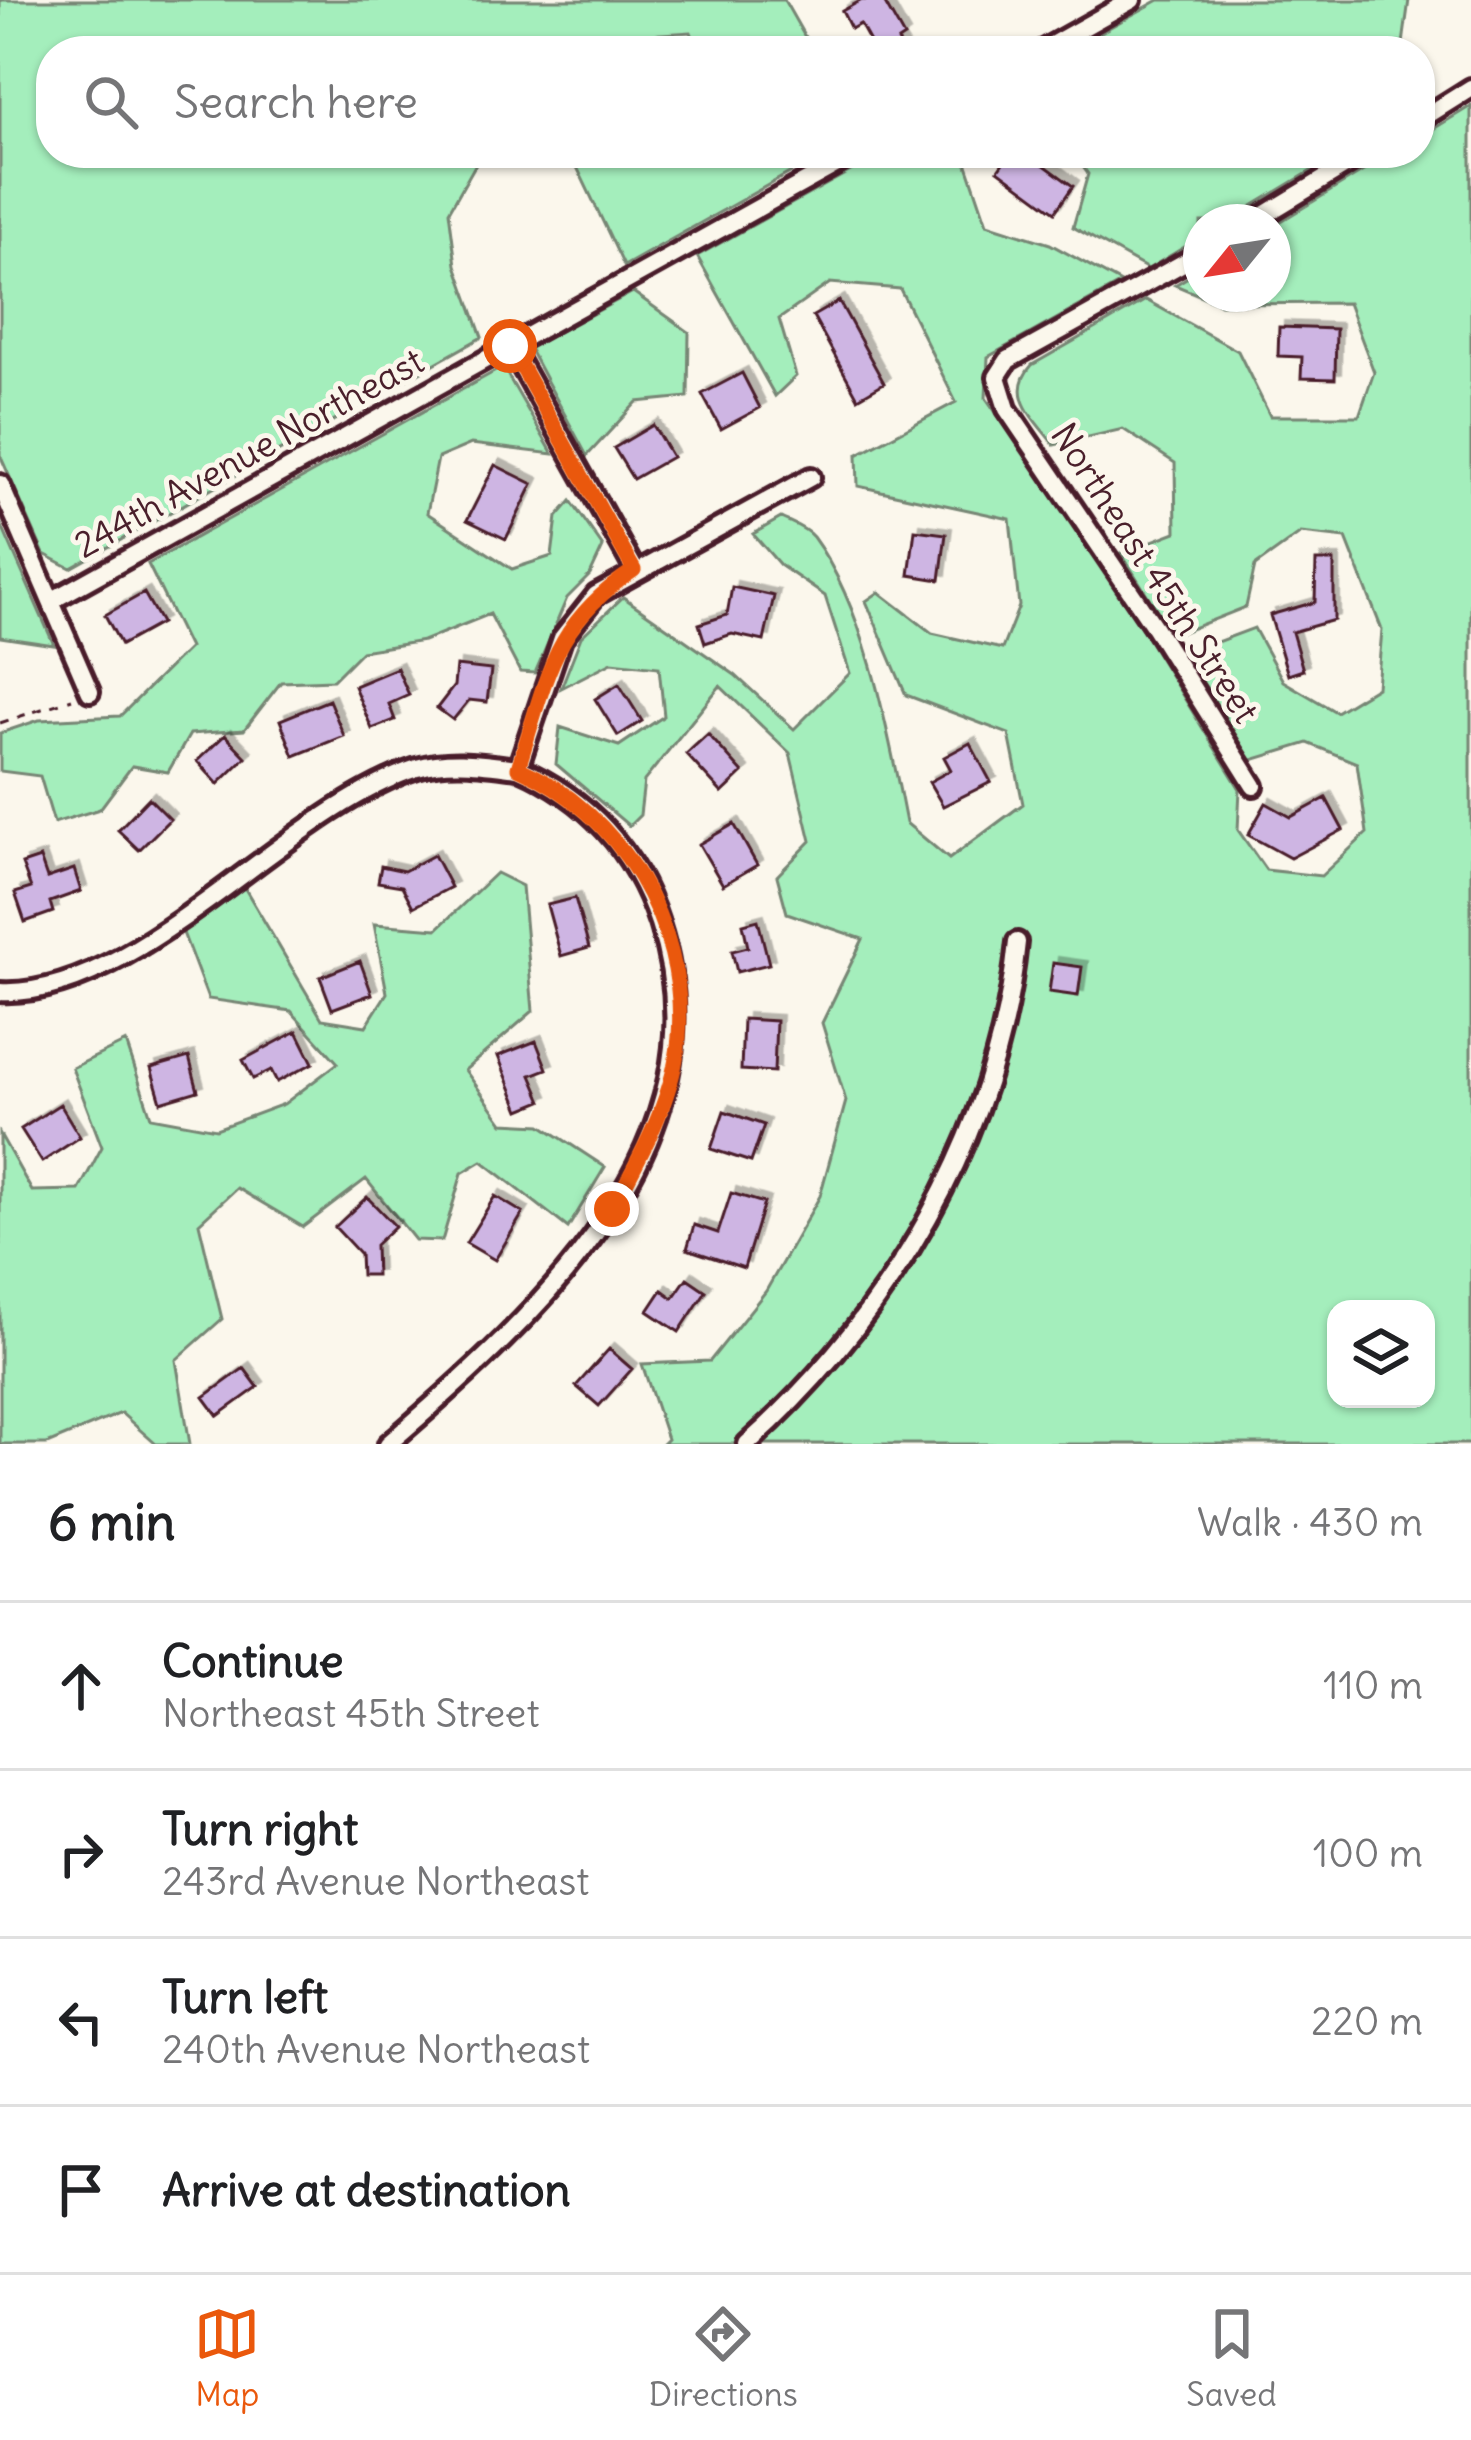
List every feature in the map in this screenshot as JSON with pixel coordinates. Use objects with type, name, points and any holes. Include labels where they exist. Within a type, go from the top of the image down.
[{"type":"street","points":[[1068,36],[1132,0]]},
{"type":"street","points":[[1435,111],[1471,88]]},
{"type":"street","name":"244th Avenue Northeast","points":[[51,601],[830,168]]},
{"type":"street","points":[[1282,204],[1342,168]]},
{"type":"street","name":"Northeast 45th Street","points":[[1183,263],[1002,364],[1000,395],[1254,786]]},
{"type":"street","points":[[510,346],[634,570]]},
{"type":"street","points":[[518,768],[562,638],[596,595],[634,570],[811,477]]},
{"type":"street","points":[[0,484],[90,692]]},
{"type":"street","points":[[0,992],[40,990],[100,970],[388,779],[452,761],[518,768],[584,804],[638,873],[667,947],[677,1002],[675,1058],[649,1140],[612,1209],[501,1344],[388,1444]]},
{"type":"street","points":[[747,1444],[874,1308],[930,1215],[1000,1058],[1018,942]]},
{"type":"path","points":[[0,723],[90,692]]},
{"type":"green space","points":[[0,0],[784,0],[804,36],[693,36],[691,32],[632,36],[36,36],[36,168],[473,168],[449,211],[456,265],[482,337],[71,568],[44,554],[0,455]]},
{"type":"green space","points":[[1159,0],[1409,0],[1404,36],[1094,36]]},
{"type":"green space","points":[[1471,106],[1471,1444],[662,1444],[667,1439],[642,1364],[710,1361],[766,1291],[820,1196],[846,1101],[822,1023],[863,939],[787,913],[777,876],[811,841],[790,753],[720,686],[644,781],[640,815],[629,826],[556,764],[560,727],[619,746],[664,716],[659,667],[612,662],[561,688],[581,637],[623,597],[735,675],[794,729],[850,673],[825,596],[780,565],[753,534],[781,518],[813,537],[848,600],[873,675],[906,823],[949,859],[1023,804],[1009,734],[906,695],[866,601],[879,592],[932,633],[1002,649],[1019,606],[1010,519],[858,486],[857,455],[956,402],[900,289],[830,283],[779,319],[796,376],[775,396],[697,256],[856,168],[968,168],[987,224],[1050,244],[1121,283],[988,357],[986,398],[1118,590],[1240,789],[1238,830],[1266,870],[1321,876],[1367,833],[1357,763],[1308,743],[1249,761],[1182,655],[1254,628],[1283,681],[1336,712],[1377,687],[1382,630],[1346,538],[1301,533],[1255,566],[1246,607],[1173,636],[1121,553],[1176,532],[1175,463],[1123,429],[1054,445],[1025,406],[1021,386],[1032,365],[1146,300],[1238,351],[1270,416],[1359,416],[1374,372],[1348,303],[1291,303],[1291,215],[1368,168],[1435,168],[1435,128]]},
{"type":"green space","points":[[577,168],[798,168],[624,266]]},
{"type":"green space","points":[[1084,168],[1316,168],[1256,204],[1183,204],[1183,248],[1148,269],[1073,227],[1088,174]]},
{"type":"green space","points":[[633,292],[689,332],[688,397],[637,402],[587,456],[529,348]]},
{"type":"green space","points":[[503,367],[553,454],[471,444],[438,458],[427,513],[512,569],[552,556],[557,517],[571,501],[603,547],[590,575],[567,598],[535,673],[520,672],[490,614],[423,641],[362,651],[333,680],[281,682],[244,730],[190,734],[168,772],[132,766],[100,809],[54,823],[40,776],[0,771],[0,733],[39,720],[120,716],[189,648],[148,564]]},
{"type":"green space","points":[[0,522],[54,645],[0,637]]},
{"type":"green space","points":[[496,873],[522,886],[533,1011],[465,1070],[503,1123],[541,1125],[605,1167],[568,1228],[482,1161],[462,1173],[442,1241],[415,1240],[366,1179],[303,1227],[237,1188],[199,1223],[222,1319],[176,1360],[190,1444],[156,1444],[121,1413],[47,1444],[0,1444],[0,1134],[32,1191],[79,1190],[102,1147],[72,1068],[126,1042],[151,1117],[216,1129],[284,1104],[338,1063],[291,1011],[208,999],[182,930],[244,887],[322,1019],[366,1026],[387,993],[374,924],[437,929]]},
{"type":"building","points":[[862,0],[883,0],[903,36],[867,36],[860,24],[851,29],[842,11]]},
{"type":"building","points":[[1048,168],[1073,186],[1055,212],[998,170]]},
{"type":"building","points":[[839,301],[884,383],[858,398],[813,316]]},
{"type":"building","points":[[1279,327],[1336,329],[1335,379],[1301,378],[1302,357],[1278,356]]},
{"type":"building","points":[[742,373],[760,408],[721,429],[702,394]]},
{"type":"building","points":[[653,425],[672,457],[633,479],[614,448]]},
{"type":"building","points":[[495,465],[533,484],[506,539],[467,520]]},
{"type":"building","points":[[915,530],[946,534],[940,580],[909,575]]},
{"type":"building","points":[[1316,561],[1334,561],[1334,620],[1292,632],[1303,670],[1288,675],[1270,615],[1315,602]]},
{"type":"building","points":[[732,587],[774,596],[764,641],[732,634],[705,643],[699,624],[727,615]]},
{"type":"building","points":[[144,593],[161,623],[121,645],[105,615]]},
{"type":"building","points":[[456,666],[491,670],[487,702],[469,700],[453,720],[437,708],[454,686]]},
{"type":"building","points":[[397,668],[409,695],[389,704],[395,720],[372,729],[354,686]]},
{"type":"building","points":[[619,684],[642,721],[618,736],[595,699]]},
{"type":"building","points":[[329,700],[344,736],[294,756],[280,720]]},
{"type":"building","points":[[708,734],[743,773],[722,793],[686,754]]},
{"type":"building","points":[[225,735],[246,757],[218,784],[197,761]]},
{"type":"building","points":[[970,743],[991,782],[943,806],[929,782],[951,770],[944,757]]},
{"type":"building","points":[[149,798],[170,819],[139,850],[118,830]]},
{"type":"building","points":[[1326,798],[1343,830],[1290,858],[1248,835],[1266,803],[1291,817]]},
{"type":"building","points":[[734,824],[757,865],[723,885],[699,844]]},
{"type":"building","points":[[434,855],[451,887],[413,907],[402,886],[378,882],[381,866],[404,871]]},
{"type":"building","points":[[40,858],[47,878],[74,869],[81,891],[50,902],[53,912],[25,922],[15,893],[31,888],[22,864]]},
{"type":"building","points":[[575,898],[589,948],[561,956],[547,905]]},
{"type":"building","points":[[758,920],[769,964],[737,972],[732,951],[748,947],[743,924]]},
{"type":"building","points":[[360,961],[372,994],[332,1009],[320,977]]},
{"type":"building","points":[[1053,963],[1082,967],[1078,996],[1049,992]]},
{"type":"building","points":[[743,1019],[776,1021],[774,1072],[741,1070]]},
{"type":"building","points":[[297,1031],[313,1063],[277,1082],[271,1070],[253,1079],[243,1060]]},
{"type":"building","points":[[536,1041],[547,1069],[531,1075],[542,1101],[520,1110],[498,1056]]},
{"type":"building","points":[[189,1057],[198,1091],[161,1102],[151,1068]]},
{"type":"building","points":[[60,1104],[80,1137],[42,1162],[21,1129]]},
{"type":"building","points":[[724,1111],[764,1125],[751,1162],[711,1149]]},
{"type":"building","points":[[731,1193],[764,1203],[744,1268],[687,1249],[694,1225],[718,1233]]},
{"type":"building","points":[[495,1196],[523,1213],[495,1260],[466,1243]]},
{"type":"building","points":[[367,1197],[395,1226],[375,1245],[376,1275],[361,1275],[360,1254],[335,1227]]},
{"type":"building","points":[[687,1278],[706,1291],[679,1332],[648,1311],[662,1290],[673,1298]]},
{"type":"building","points":[[609,1349],[632,1369],[599,1406],[576,1386]]},
{"type":"building","points":[[244,1368],[258,1387],[218,1416],[204,1397]]},
{"type":"route","points":[[510,346],[634,570],[596,595],[562,638],[518,768],[560,786],[608,831],[638,873],[667,947],[679,1037],[649,1140],[612,1209]]}]
